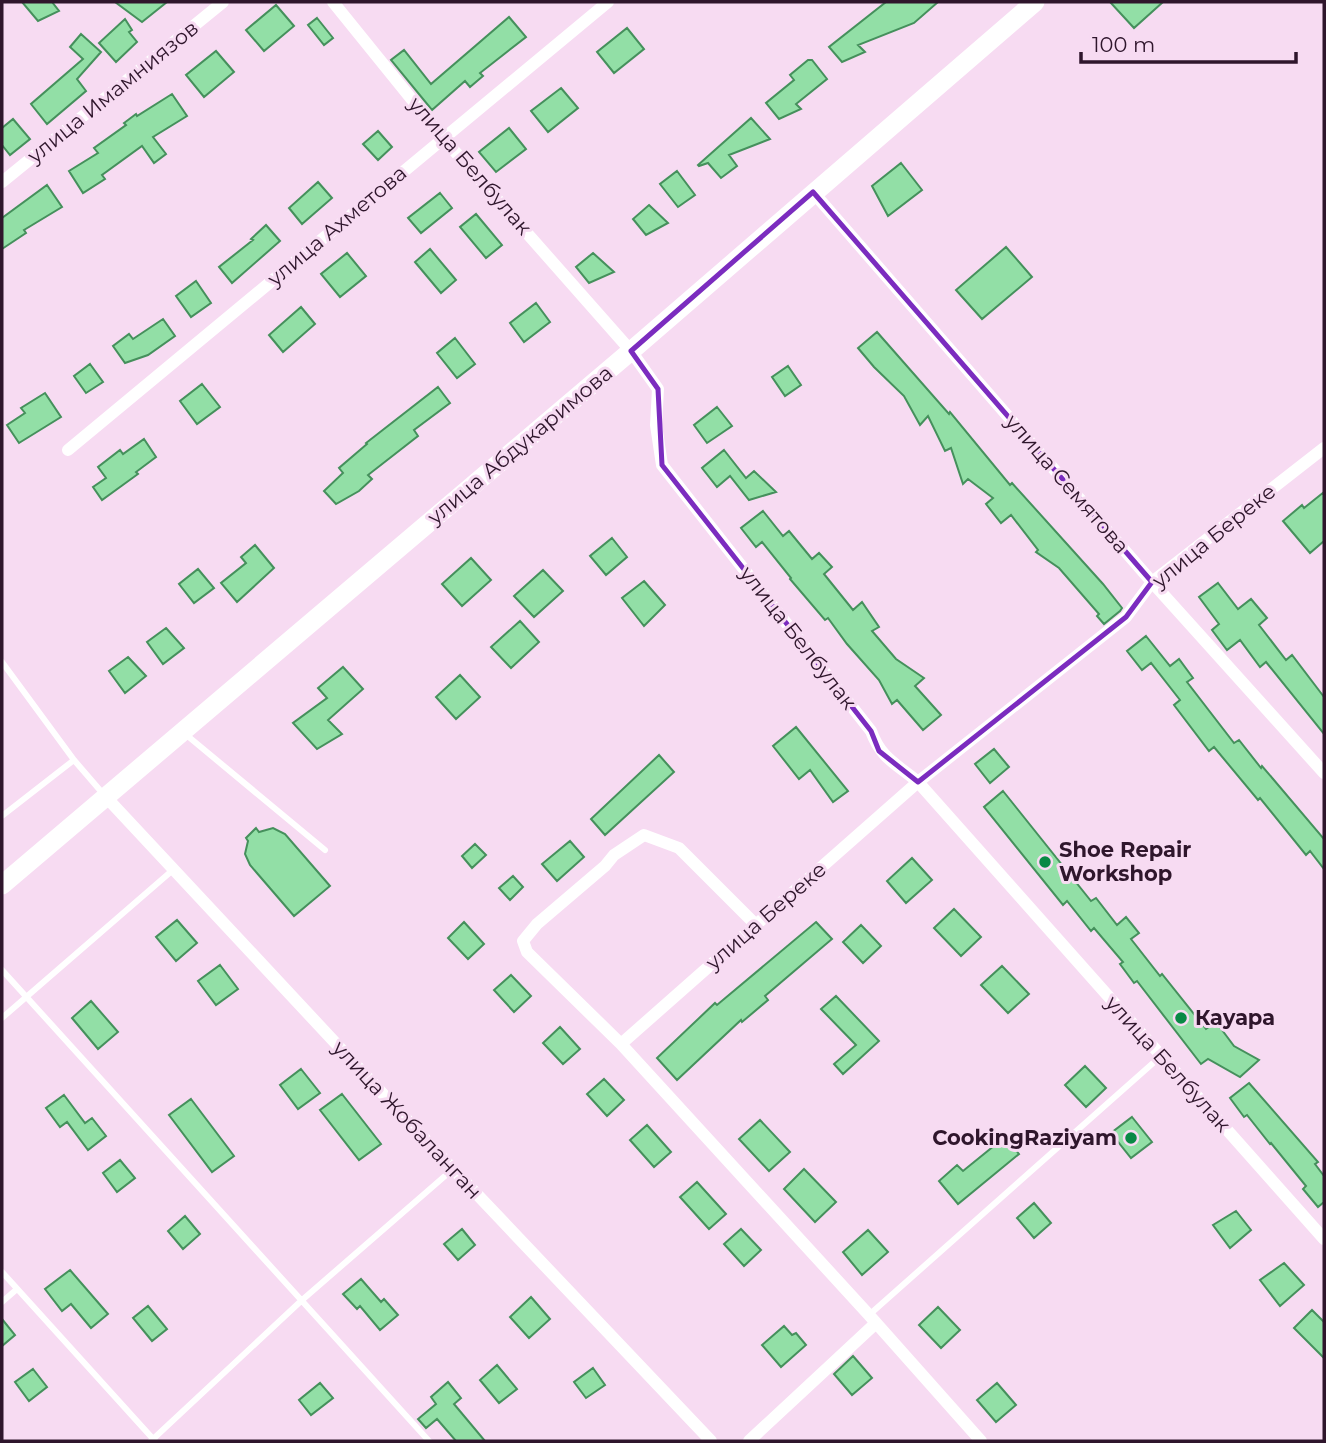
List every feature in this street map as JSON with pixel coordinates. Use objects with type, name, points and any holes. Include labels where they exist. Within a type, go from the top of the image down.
[{"type":"main road","name":"улица Абдукаримова","points":[[2,885],[631,351],[1035,2]]},
{"type":"street","name":"улица Имамниязов","points":[[2,182],[223,2]]},
{"type":"street","name":"улица Белбулак","points":[[333,2],[443,138],[631,351],[658,389],[656,425],[662,465],[871,731],[879,751],[918,782],[1324,1239]]},
{"type":"street","name":"улица Ахметова","points":[[68,450],[608,2]]},
{"type":"street","name":"улица Семятова","points":[[813,192],[1152,582],[1324,774]]},
{"type":"street","name":"улица Береке","points":[[621,1044],[918,782],[1126,617],[1152,582],[1324,448]]},
{"type":"street","name":"улица Жобаланган","points":[[106,797],[711,1441]]},
{"type":"street","points":[[756,925],[678,848],[644,835],[614,855],[605,866],[537,924],[523,941],[527,952],[621,1044],[981,1441]]},
{"type":"street","points":[[749,1441],[873,1319]]},
{"type":"lane","points":[[2,662],[74,760],[106,797]]},
{"type":"lane","points":[[182,732],[325,850]]},
{"type":"lane","points":[[2,816],[74,760]]},
{"type":"lane","points":[[2,1018],[174,869]]},
{"type":"lane","points":[[2,970],[429,1441]]},
{"type":"lane","points":[[873,1319],[1161,1056]]},
{"type":"lane","points":[[2,1272],[153,1441],[301,1301],[453,1169]]},
{"type":"lane","points":[[2,1302],[17,1289]]},
{"type":"highlighted area","points":[[813,192],[1152,582],[1126,617],[918,782],[879,751],[871,731],[662,465],[658,389],[631,351]]},
{"type":"building","points":[[22,2],[52,2],[59,11],[38,21]]},
{"type":"building","points":[[115,2],[167,2],[142,22]]},
{"type":"building","points":[[886,2],[938,2],[914,23],[858,45],[865,52],[842,62],[829,47]]},
{"type":"building","points":[[1110,2],[1163,2],[1134,28]]},
{"type":"building","points":[[276,5],[294,26],[264,51],[246,30]]},
{"type":"building","points":[[509,17],[526,37],[480,73],[483,76],[470,87],[465,81],[432,110],[391,60],[404,50],[431,84]]},
{"type":"building","points":[[317,18],[333,38],[324,45],[308,25]]},
{"type":"building","points":[[125,19],[132,30],[129,32],[137,42],[116,62],[99,43]]},
{"type":"building","points":[[627,28],[644,49],[614,73],[597,52]]},
{"type":"building","points":[[81,34],[101,52],[77,79],[86,91],[47,124],[31,104],[83,59],[70,47]]},
{"type":"building","points":[[216,51],[234,72],[204,97],[186,75]]},
{"type":"building","points":[[808,60],[812,60],[827,79],[796,104],[801,109],[779,119],[766,103],[794,80],[790,75]]},
{"type":"building","points":[[561,88],[578,108],[548,132],[531,111]]},
{"type":"building","points":[[172,94],[187,116],[153,137],[166,154],[154,163],[142,146],[102,175],[105,179],[83,193],[69,171],[98,153],[94,148],[126,125],[124,123],[136,114],[137,116]]},
{"type":"building","points":[[751,118],[770,139],[729,155],[737,166],[721,178],[708,163],[698,165]]},
{"type":"building","points":[[13,119],[30,139],[10,155],[2,145],[2,128]]},
{"type":"building","points":[[509,128],[526,149],[496,172],[479,152]]},
{"type":"building","points":[[378,131],[392,147],[378,160],[363,144]]},
{"type":"building","points":[[901,163],[922,190],[888,216],[872,186]]},
{"type":"building","points":[[677,171],[695,195],[678,207],[660,184]]},
{"type":"building","points":[[318,182],[332,198],[302,224],[289,208]]},
{"type":"building","points":[[47,185],[62,207],[24,230],[26,233],[2,249],[2,218]]},
{"type":"building","points":[[440,193],[452,208],[421,233],[408,218]]},
{"type":"building","points":[[649,205],[668,223],[646,235],[633,219]]},
{"type":"building","points":[[476,214],[502,245],[486,258],[460,227]]},
{"type":"building","points":[[266,225],[280,241],[232,283],[219,267],[253,240],[251,239]]},
{"type":"building","points":[[1006,247],[1032,277],[982,319],[956,290]]},
{"type":"building","points":[[430,249],[456,280],[441,293],[415,262]]},
{"type":"building","points":[[347,253],[366,276],[340,297],[321,274]]},
{"type":"building","points":[[593,253],[614,272],[589,283],[576,267]]},
{"type":"building","points":[[196,281],[211,303],[191,317],[176,296]]},
{"type":"building","points":[[536,303],[550,322],[524,342],[510,323]]},
{"type":"building","points":[[301,307],[315,324],[283,352],[269,335]]},
{"type":"building","points":[[163,319],[175,336],[148,355],[125,363],[113,346],[129,334],[133,339]]},
{"type":"building","points":[[877,332],[949,414],[950,412],[1010,485],[1012,483],[1103,584],[1122,608],[1120,611],[1104,624],[1097,616],[1099,614],[1059,568],[1036,552],[1038,550],[1011,515],[1001,523],[986,504],[993,498],[968,479],[963,484],[951,448],[945,451],[928,416],[920,425],[904,396],[858,348]]},
{"type":"building","points":[[455,338],[475,364],[457,378],[437,353]]},
{"type":"building","points":[[90,364],[103,382],[86,393],[74,376]]},
{"type":"building","points":[[788,366],[801,385],[785,396],[772,377]]},
{"type":"building","points":[[202,384],[220,407],[197,424],[180,401]]},
{"type":"building","points":[[438,387],[450,403],[414,430],[418,436],[368,475],[372,479],[359,491],[336,504],[324,491],[343,473],[339,468],[366,443]]},
{"type":"building","points":[[45,393],[61,417],[19,443],[7,425],[25,413],[21,408]]},
{"type":"building","points":[[717,407],[732,426],[707,443],[694,425]]},
{"type":"building","points":[[144,439],[156,457],[102,500],[93,487],[106,478],[98,467],[120,450],[123,454]]},
{"type":"building","points":[[724,450],[746,478],[754,471],[776,492],[749,500],[730,476],[717,487],[702,468]]},
{"type":"building","points":[[1324,492],[1324,541],[1310,553],[1283,521]]},
{"type":"building","points":[[763,511],[783,536],[789,531],[812,559],[819,553],[832,567],[824,574],[853,610],[862,602],[879,627],[872,631],[896,659],[924,678],[915,686],[941,715],[923,730],[897,700],[892,704],[879,680],[828,618],[825,620],[790,579],[762,542],[756,547],[741,528]]},
{"type":"building","points":[[612,538],[627,557],[606,575],[590,556]]},
{"type":"building","points":[[255,545],[274,568],[237,602],[221,583],[246,563],[241,557]]},
{"type":"building","points":[[471,558],[491,580],[462,606],[442,584]]},
{"type":"building","points":[[198,569],[214,588],[194,603],[179,584]]},
{"type":"building","points":[[543,570],[563,591],[534,617],[514,596]]},
{"type":"building","points":[[644,581],[665,605],[644,626],[622,598]]},
{"type":"building","points":[[1218,583],[1238,609],[1251,599],[1267,618],[1259,625],[1286,660],[1292,655],[1324,697],[1324,734],[1266,662],[1260,667],[1240,640],[1227,650],[1212,630],[1219,624],[1199,597]]},
{"type":"building","points":[[520,621],[539,642],[511,668],[491,647]]},
{"type":"building","points":[[166,628],[184,648],[163,664],[147,642]]},
{"type":"building","points":[[1146,636],[1170,666],[1179,659],[1193,678],[1187,682],[1234,743],[1239,740],[1324,839],[1324,869],[1310,851],[1306,855],[1214,747],[1209,751],[1174,705],[1180,700],[1151,663],[1142,670],[1127,651]]},
{"type":"building","points":[[128,657],[146,676],[125,693],[109,671]]},
{"type":"building","points":[[343,667],[363,689],[328,720],[342,734],[317,749],[293,723],[327,698],[318,688]]},
{"type":"building","points":[[460,675],[480,697],[456,719],[436,697]]},
{"type":"building","points":[[796,727],[848,791],[833,802],[810,770],[799,779],[773,746]]},
{"type":"building","points":[[994,749],[1009,767],[990,783],[975,764]]},
{"type":"building","points":[[659,755],[674,772],[605,835],[591,819]]},
{"type":"building","points":[[1003,791],[1091,901],[1096,898],[1117,925],[1126,917],[1139,933],[1131,939],[1206,1029],[1216,1022],[1234,1046],[1259,1060],[1240,1077],[1208,1059],[1201,1064],[1137,981],[1134,983],[1120,964],[1123,962],[1094,928],[1091,931],[1067,901],[1063,905],[984,807]]},
{"type":"building","points":[[256,828],[259,832],[273,828],[285,834],[330,886],[294,916],[250,865],[245,854],[248,841],[246,838]]},
{"type":"building","points":[[570,841],[584,857],[557,881],[542,864]]},
{"type":"building","points":[[475,844],[486,855],[472,868],[462,856]]},
{"type":"building","points":[[912,858],[932,880],[906,903],[887,881]]},
{"type":"building","points":[[513,876],[523,887],[510,900],[499,888]]},
{"type":"building","points":[[954,909],[981,937],[961,956],[934,928]]},
{"type":"building","points":[[177,920],[197,943],[176,961],[156,937]]},
{"type":"building","points":[[464,922],[484,944],[468,959],[448,938]]},
{"type":"building","points":[[816,922],[832,939],[765,996],[768,1000],[742,1022],[741,1020],[677,1080],[657,1058],[715,1003],[717,1005]]},
{"type":"building","points":[[861,925],[881,946],[863,963],[843,942]]},
{"type":"building","points":[[220,965],[238,989],[216,1005],[198,981]]},
{"type":"building","points":[[1002,966],[1029,994],[1008,1013],[981,985]]},
{"type":"building","points":[[511,975],[531,996],[514,1012],[494,990]]},
{"type":"building","points":[[836,996],[879,1041],[843,1074],[834,1064],[856,1045],[821,1009]]},
{"type":"building","points":[[91,1001],[118,1032],[98,1049],[72,1018]]},
{"type":"building","points":[[560,1027],[580,1049],[563,1064],[543,1043]]},
{"type":"building","points":[[1085,1066],[1106,1088],[1086,1107],[1065,1085]]},
{"type":"building","points":[[301,1069],[320,1093],[298,1109],[280,1085]]},
{"type":"building","points":[[604,1079],[624,1100],[607,1116],[587,1094]]},
{"type":"building","points":[[1249,1083],[1318,1162],[1315,1164],[1324,1176],[1324,1202],[1318,1207],[1303,1189],[1306,1186],[1230,1098]]},
{"type":"building","points":[[342,1094],[381,1144],[359,1160],[320,1110]]},
{"type":"building","points":[[64,1095],[85,1123],[92,1118],[106,1136],[88,1150],[67,1122],[60,1127],[46,1108]]},
{"type":"building","points":[[191,1099],[234,1156],[212,1172],[169,1115]]},
{"type":"building","name":"CookingRaziyam","points":[[1132,1117],[1152,1142],[1131,1158],[1111,1133]]},
{"type":"building","points":[[760,1120],[790,1152],[769,1171],[739,1139]]},
{"type":"building","points":[[647,1125],[671,1152],[654,1167],[630,1140]]},
{"type":"building","points":[[1005,1137],[1019,1154],[958,1204],[939,1181],[957,1165],[963,1171]]},
{"type":"building","points":[[120,1160],[135,1178],[117,1192],[103,1173]]},
{"type":"building","points":[[804,1169],[836,1202],[815,1222],[784,1189]]},
{"type":"building","points":[[697,1182],[726,1214],[709,1229],[680,1197]]},
{"type":"building","points":[[1034,1203],[1051,1223],[1034,1238],[1017,1218]]},
{"type":"building","points":[[1236,1211],[1251,1230],[1230,1248],[1213,1225]]},
{"type":"building","points":[[185,1216],[200,1234],[183,1249],[168,1231]]},
{"type":"building","points":[[462,1229],[475,1245],[458,1260],[444,1244]]},
{"type":"building","points":[[741,1229],[761,1250],[744,1266],[724,1244]]},
{"type":"building","points":[[868,1230],[888,1252],[862,1275],[843,1252]]},
{"type":"building","points":[[1284,1263],[1304,1285],[1280,1306],[1260,1280]]},
{"type":"building","points":[[70,1270],[108,1314],[91,1328],[71,1304],[62,1311],[45,1289]]},
{"type":"building","points":[[361,1279],[381,1302],[384,1299],[398,1315],[380,1330],[360,1306],[357,1309],[343,1294]]},
{"type":"building","points":[[531,1297],[550,1319],[529,1338],[510,1317]]},
{"type":"building","points":[[148,1306],[167,1329],[152,1341],[133,1318]]},
{"type":"building","points":[[938,1307],[960,1330],[941,1348],[919,1325]]},
{"type":"building","points":[[1312,1310],[1324,1322],[1324,1358],[1294,1328]]},
{"type":"building","points":[[2,1319],[15,1335],[2,1346]]},
{"type":"building","points":[[784,1326],[792,1335],[796,1333],[806,1345],[781,1367],[762,1345]]},
{"type":"building","points":[[853,1356],[872,1378],[852,1395],[834,1374]]},
{"type":"building","points":[[497,1365],[517,1389],[499,1403],[480,1380]]},
{"type":"building","points":[[593,1368],[605,1385],[586,1398],[574,1382]]},
{"type":"building","points":[[33,1369],[47,1387],[29,1401],[15,1382]]},
{"type":"building","points":[[448,1382],[461,1398],[454,1404],[485,1441],[456,1441],[437,1419],[426,1428],[418,1419],[436,1404],[431,1397]]},
{"type":"building","points":[[320,1383],[333,1398],[311,1415],[299,1400]]},
{"type":"building","points":[[997,1383],[1016,1405],[996,1422],[977,1400]]},
{"type":"place","name":"Shoe Repair Workshop","points":[[1045,862]]},
{"type":"place","name":"Кауара","points":[[1181,1018]]},
{"type":"place","name":"CookingRaziyam","points":[[1131,1138]]}]
